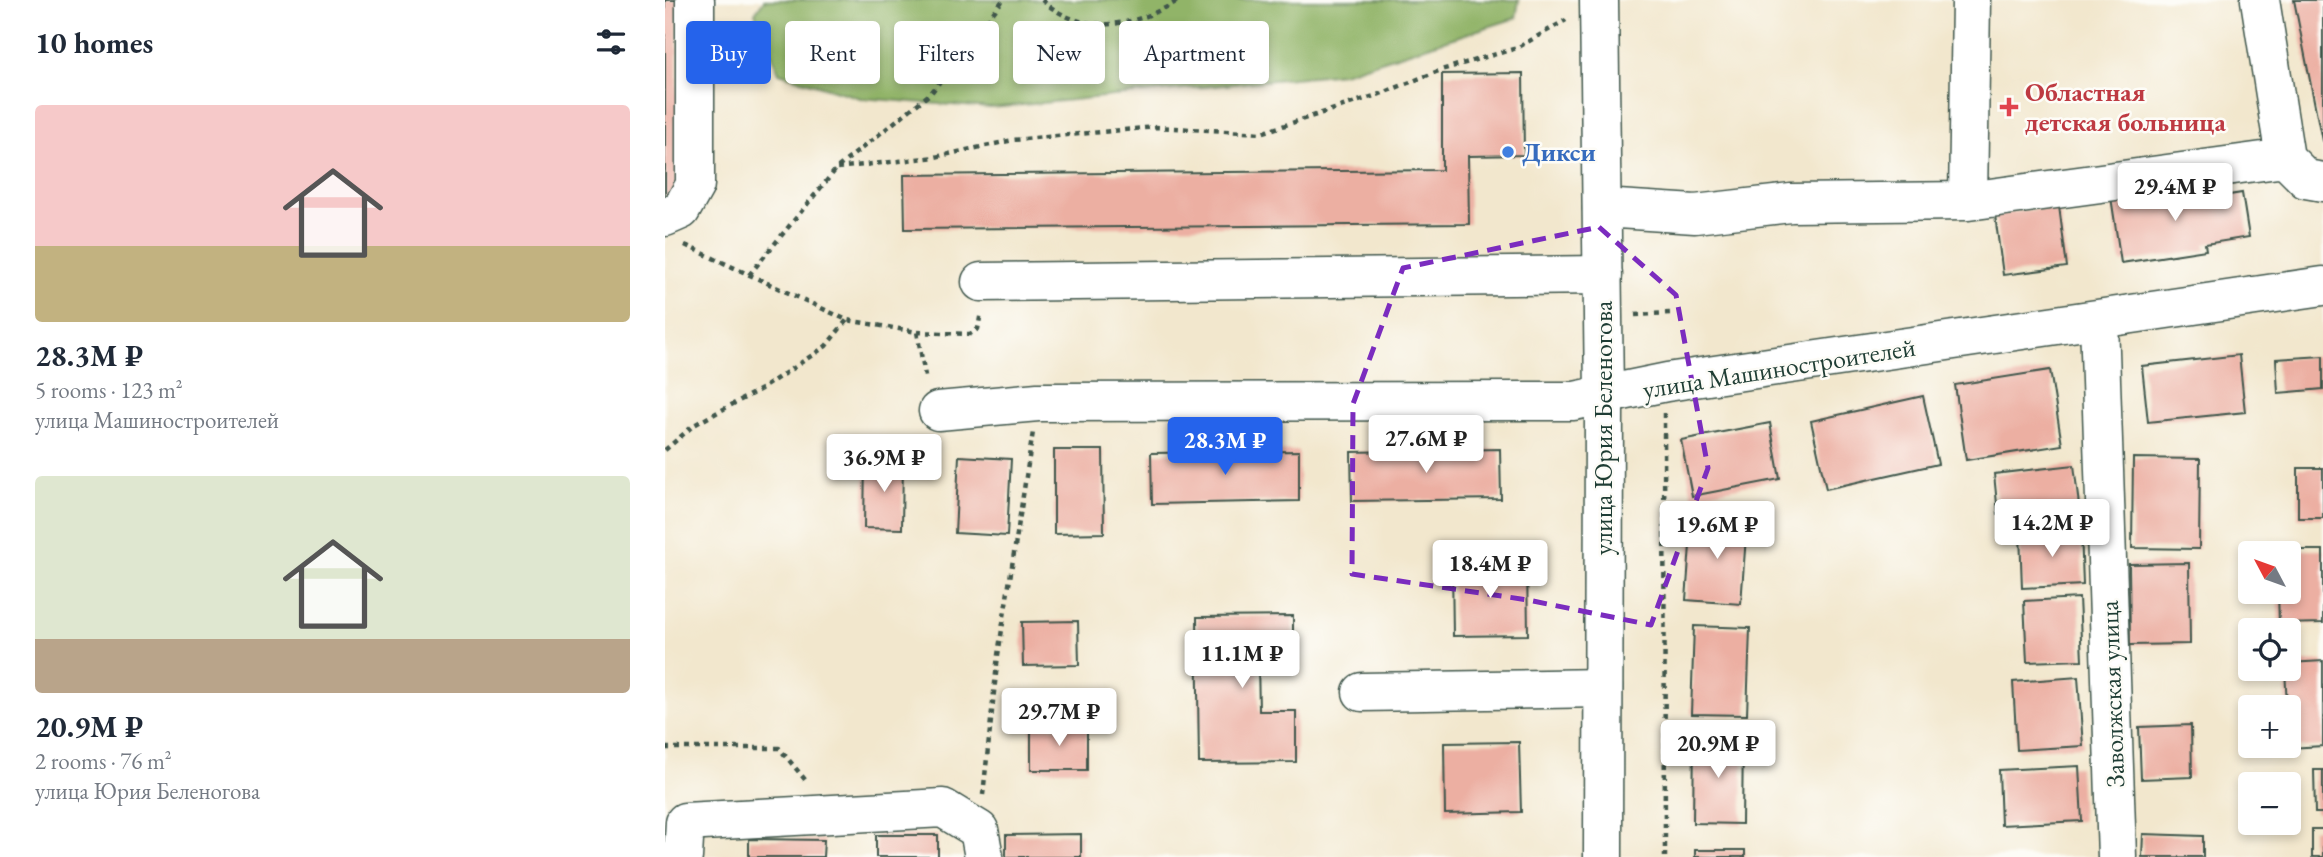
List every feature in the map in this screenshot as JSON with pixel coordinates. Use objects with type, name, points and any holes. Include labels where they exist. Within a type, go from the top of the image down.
[{"type":"street","points":[[671,229],[695,185],[695,0]]},
{"type":"street","name":"улица Юрия Беленогова","points":[[1599,0],[1604,396],[1603,857]]},
{"type":"street","points":[[1968,201],[1971,0]]},
{"type":"street","points":[[2260,0],[2284,158],[2306,179],[2323,182]]},
{"type":"street","points":[[1602,208],[1695,214],[1791,203],[1968,201],[2284,158]]},
{"type":"street","points":[[981,282],[1603,275]]},
{"type":"street","name":"улица Машиностроителей","points":[[938,411],[1038,402],[1574,401],[1667,382],[2099,321],[2323,286]]},
{"type":"street","name":"Заволжская улица","points":[[2099,321],[2117,857]]},
{"type":"street","points":[[1362,692],[1604,688]]},
{"type":"street","points":[[683,857],[685,822],[943,808],[981,844]]},
{"type":"path","points":[[749,275],[837,168],[931,93],[1003,0]]},
{"type":"path","points":[[1042,0],[1058,15],[1100,26],[1154,15],[1179,0]]},
{"type":"path","points":[[837,168],[935,157],[1013,140],[1156,127],[1261,133],[1380,94],[1441,70],[1517,48],[1566,20]]},
{"type":"path","points":[[671,229],[749,275],[847,320],[917,332],[970,334],[978,330],[981,321],[981,282]]},
{"type":"path","points":[[1635,315],[1670,313]]},
{"type":"path","points":[[665,450],[694,425],[761,389],[826,346],[847,320]]},
{"type":"path","points":[[917,332],[924,375],[938,411]]},
{"type":"path","points":[[981,844],[998,655],[1038,402]]},
{"type":"path","points":[[1664,405],[1665,857]]},
{"type":"path","points":[[665,748],[779,748],[832,813]]},
{"type":"highlighted area","points":[[1599,227],[1676,295],[1708,468],[1651,625],[1528,600],[1352,574],[1353,404],[1403,268]]},
{"type":"green space","points":[[764,0],[1519,0],[1516,18],[1343,73],[1269,80],[1269,21],[1119,21],[1119,84],[1232,84],[991,108],[860,98],[815,84],[880,84],[880,21],[785,21],[785,75],[779,73],[771,53],[771,21],[758,21],[755,13]]},
{"type":"building","points":[[665,0],[678,0],[676,206],[665,206]]},
{"type":"building","points":[[2294,0],[2323,0],[2323,141],[2322,141]]},
{"type":"building","points":[[1523,73],[1524,155],[1468,156],[1469,224],[905,229],[904,175],[1442,170],[1442,74]]},
{"type":"building","points":[[2190,185],[2192,201],[2242,193],[2249,237],[2205,244],[2206,250],[2121,263],[2111,197]]},
{"type":"building","points":[[2059,206],[2067,267],[2003,275],[1995,215]]},
{"type":"building","points":[[2239,355],[2245,412],[2148,422],[2142,366]]},
{"type":"building","points":[[2323,356],[2323,389],[2278,393],[2276,359]]},
{"type":"building","points":[[2050,370],[2062,445],[1966,460],[1955,385]]},
{"type":"building","points":[[1923,396],[1938,464],[1826,489],[1811,421]]},
{"type":"building","points":[[1770,423],[1780,479],[1692,496],[1681,440]]},
{"type":"building","points":[[1500,449],[1501,499],[1352,501],[1351,452]]},
{"type":"building","points":[[1054,450],[1103,450],[1104,533],[1054,534]]},
{"type":"building","points":[[1299,451],[1299,501],[1152,504],[1151,453]]},
{"type":"building","points":[[959,456],[1011,459],[1007,536],[955,533]]},
{"type":"building","points":[[2133,458],[2200,459],[2199,549],[2132,548]]},
{"type":"building","points":[[865,459],[903,459],[902,529],[864,528]]},
{"type":"building","points":[[2074,465],[2079,505],[1998,514],[1994,474]]},
{"type":"building","points":[[2298,468],[2323,468],[2323,518],[2298,518]]},
{"type":"building","points":[[1692,518],[1747,522],[1741,604],[1686,600]]},
{"type":"building","points":[[2081,530],[2083,585],[2022,588],[2020,533]]},
{"type":"building","points":[[2301,550],[2323,550],[2323,623],[2301,624],[2301,618],[2279,618],[2278,604],[2301,604]]},
{"type":"building","points":[[2189,563],[2190,644],[2130,645],[2129,564]]},
{"type":"building","points":[[1527,564],[1528,635],[1453,636],[1452,565]]},
{"type":"building","points":[[2079,598],[2082,660],[2027,662],[2024,601]]},
{"type":"building","points":[[1293,616],[1293,661],[1258,661],[1259,711],[1296,711],[1296,762],[1199,763],[1197,617]]},
{"type":"building","points":[[1078,621],[1079,665],[1023,666],[1022,622]]},
{"type":"building","points":[[1694,626],[1750,628],[1747,715],[1691,714]]},
{"type":"building","points":[[2323,661],[2323,746],[2301,747],[2301,695],[2286,695],[2286,681],[2301,681],[2301,662]]},
{"type":"building","points":[[2078,677],[2083,746],[2017,750],[2013,682]]},
{"type":"building","points":[[2191,725],[2192,777],[2141,779],[2139,727]]},
{"type":"building","points":[[1031,727],[1087,727],[1087,770],[1031,770]]},
{"type":"building","points":[[1694,736],[1743,737],[1742,824],[1693,823]]},
{"type":"building","points":[[1519,742],[1521,812],[1445,814],[1444,743]]},
{"type":"building","points":[[2079,766],[2082,821],[2001,825],[1999,770]]},
{"type":"building","points":[[2314,770],[2323,770],[2323,813],[2315,813]]},
{"type":"building","points":[[2312,829],[2323,829],[2323,857],[2312,857]]},
{"type":"building","points":[[1081,834],[1081,857],[1006,857],[1006,835]]},
{"type":"building","points":[[2143,834],[2203,836],[2203,857],[2142,857]]},
{"type":"building","points":[[876,835],[938,835],[938,857],[876,857]]},
{"type":"building","points":[[749,839],[824,840],[823,857],[749,857]]},
{"type":"building","points":[[1695,850],[1745,850],[1745,857],[1695,857]]},
{"type":"place","name":"Областная детская больница","points":[[2009,107]]},
{"type":"place","name":"Дикси","points":[[1508,152]]}]
